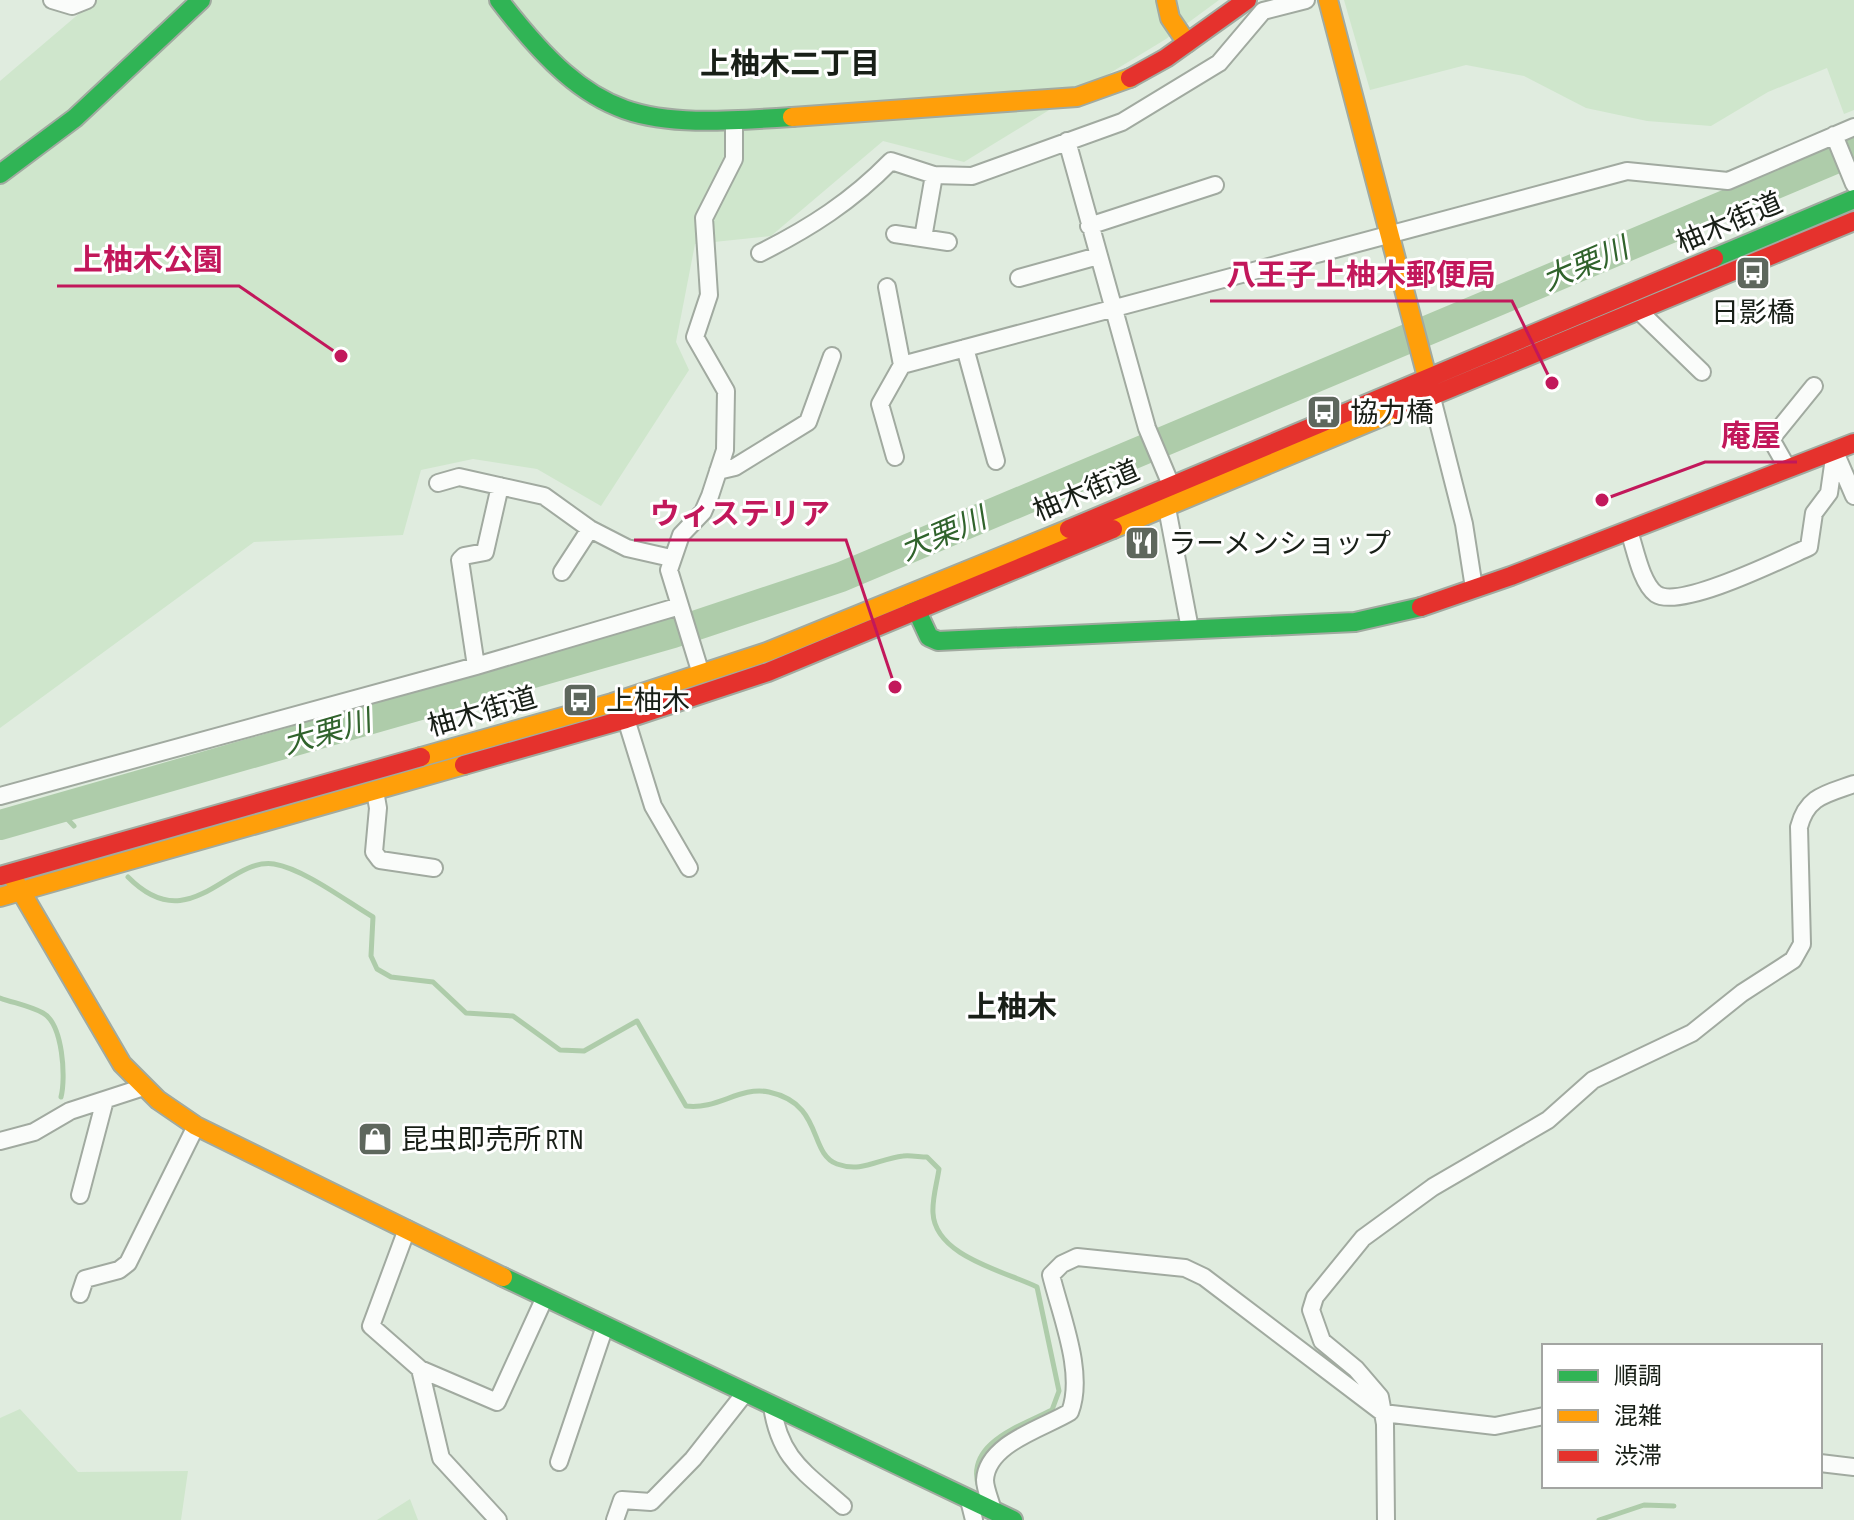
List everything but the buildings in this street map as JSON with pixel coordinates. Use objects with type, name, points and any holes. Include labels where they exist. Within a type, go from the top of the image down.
[{"type":"main road","points":[[0,174],[75,118],[201,0]]},
{"type":"main road","points":[[499,0],[548,63],[581,90],[599,100],[625,113],[656,120],[734,122],[1077,97],[1117,86],[1157,65],[1247,0]]},
{"type":"main road","points":[[1166,0],[1170,18],[1187,43]]},
{"type":"main road","points":[[1328,0],[1423,353],[1432,398]]},
{"type":"main road","name":"柚木街道","points":[[0,897],[626,719],[768,672],[1171,485],[1854,199]]},
{"type":"main road","name":"柚木街道","points":[[3,868],[612,703],[913,604],[1167,508],[1854,221]]},
{"type":"main road","points":[[913,604],[929,637],[938,641],[1355,622],[1418,608],[1474,588],[1854,443]]},
{"type":"main road","points":[[3,868],[22,891],[104,1036],[144,1087],[196,1126],[605,1326],[1013,1520]]},
{"type":"street","points":[[52,0],[72,6],[87,0]]},
{"type":"street","points":[[760,253],[804,231],[857,196],[891,161],[934,175],[972,176],[1122,122],[1219,63],[1263,11],[1306,0]]},
{"type":"street","points":[[701,674],[669,570],[681,535],[703,512],[725,450],[726,391],[695,337],[709,295],[704,218],[734,159],[734,122]]},
{"type":"street","points":[[902,365],[1627,171],[1728,181],[1854,127]]},
{"type":"street","points":[[1834,137],[1852,180]]},
{"type":"street","points":[[1067,141],[1147,428],[1171,485]]},
{"type":"street","points":[[923,238],[934,175]]},
{"type":"street","points":[[1089,226],[1215,185]]},
{"type":"street","points":[[895,234],[948,242]]},
{"type":"street","points":[[1019,278],[1098,256]]},
{"type":"street","points":[[887,287],[902,365],[880,404],[895,457]]},
{"type":"street","points":[[1639,311],[1702,372]]},
{"type":"street","points":[[965,348],[996,461]]},
{"type":"street","points":[[718,471],[735,467],[808,422],[832,356]]},
{"type":"street","points":[[1788,469],[1771,439],[1814,386]]},
{"type":"street","points":[[1432,398],[1464,524],[1474,588]]},
{"type":"street","points":[[1835,451],[1854,496]]},
{"type":"street","points":[[1629,531],[1649,585],[1657,594],[1668,597],[1712,589],[1809,547],[1814,513],[1829,493],[1835,451]]},
{"type":"street","points":[[438,483],[459,477],[556,502],[590,529],[627,548],[671,558]]},
{"type":"street","points":[[476,666],[460,560],[464,556],[485,552],[500,486]]},
{"type":"street","points":[[1167,508],[1190,629]]},
{"type":"street","points":[[562,572],[590,529]]},
{"type":"street","points":[[0,796],[681,609]]},
{"type":"street","points":[[626,719],[653,806],[689,868]]},
{"type":"street","points":[[1386,1520],[1380,1397],[1356,1369],[1322,1341],[1311,1310],[1331,1274],[1363,1238],[1433,1187],[1548,1120],[1593,1080],[1692,1033],[1742,993],[1793,960],[1802,944],[1799,827],[1803,812],[1812,799],[1854,784]]},
{"type":"street","points":[[375,791],[378,808],[374,852],[380,860],[434,868]]},
{"type":"street","points":[[0,1141],[34,1132],[70,1111],[144,1087]]},
{"type":"street","points":[[80,1195],[105,1100]]},
{"type":"street","points":[[80,1294],[85,1279],[119,1270],[128,1263],[196,1126]]},
{"type":"street","points":[[407,1229],[371,1326],[420,1369],[497,1402],[545,1297]]},
{"type":"street","points":[[993,1511],[985,1481],[991,1462],[1010,1443],[1070,1412],[1076,1396],[1076,1372],[1051,1275],[1062,1264],[1077,1257],[1185,1268],[1204,1277],[1383,1413],[1495,1426],[1542,1416]]},
{"type":"street","points":[[559,1462],[605,1326]]},
{"type":"street","points":[[420,1369],[441,1458],[498,1520]]},
{"type":"street","points":[[615,1520],[622,1500],[651,1502],[693,1459],[745,1393]]},
{"type":"street","points":[[772,1406],[777,1436],[796,1464],[843,1506]]},
{"type":"street","points":[[1822,1463],[1854,1467]]},
{"type":"street","points":[[969,1500],[974,1520]]},
{"type":"green space","points":[[95,0],[1219,0],[1166,39],[964,162],[883,141],[771,236],[695,244],[676,342],[689,370],[601,506],[537,469],[473,459],[421,470],[403,535],[254,542],[0,728],[0,81]]},
{"type":"green space","points":[[1344,0],[1854,0],[1854,110],[1844,114],[1827,68],[1768,92],[1711,126],[1647,121],[1586,108],[1524,76],[1466,65],[1370,90]]},
{"type":"green space","points":[[20,1409],[78,1472],[188,1471],[181,1520],[0,1520],[0,1418]]},
{"type":"green space","points":[[410,1499],[418,1520],[377,1520]]},
{"type":"waterway","name":"大栗川","points":[[0,825],[673,633],[841,577],[1854,151]]},
{"type":"waterway","points":[[58,809],[74,826]]},
{"type":"waterway","points":[[128,877],[150,894],[170,901],[189,899],[207,892],[257,865],[286,867],[373,917],[371,956],[377,969],[391,977],[433,982],[466,1013],[513,1016],[560,1050],[584,1051],[637,1021],[686,1106],[708,1105],[748,1092],[769,1092],[787,1098],[799,1107],[822,1150],[837,1164],[854,1167],[903,1156],[927,1157],[939,1169],[933,1213],[937,1228],[945,1240],[973,1260],[1037,1287],[1059,1391],[1052,1410],[1011,1430],[987,1448],[977,1472],[979,1488]]},
{"type":"waterway","points":[[0,998],[43,1013],[50,1019],[61,1052],[61,1097]]},
{"type":"waterway","points":[[1599,1520],[1644,1505],[1674,1506]]},
{"type":"traffic: fast","points":[[0,174],[75,118],[201,0]]},
{"type":"traffic: fast","points":[[499,0],[533,42],[564,73],[594,95],[625,110],[658,118],[696,121],[792,117]]},
{"type":"traffic: fast","points":[[1714,258],[1854,199]]},
{"type":"traffic: fast","points":[[910,596],[929,637],[938,641],[1355,622],[1421,607]]},
{"type":"traffic: fast","points":[[503,1277],[1013,1520]]},
{"type":"traffic: slow","points":[[1166,0],[1170,18],[1187,43]]},
{"type":"traffic: slow","points":[[1328,0],[1432,396]]},
{"type":"traffic: slow","points":[[792,117],[1077,97],[1130,78]]},
{"type":"traffic: slow","points":[[1113,529],[1398,410]]},
{"type":"traffic: slow","points":[[421,757],[612,703],[767,652],[1069,529]]},
{"type":"traffic: slow","points":[[0,897],[464,765]]},
{"type":"traffic: slow","points":[[12,876],[122,1064],[158,1100],[196,1126],[503,1277]]},
{"type":"traffic: jam","points":[[1130,78],[1166,58],[1247,0]]},
{"type":"traffic: jam","points":[[1398,410],[1854,221]]},
{"type":"traffic: jam","points":[[1069,529],[1714,258]]},
{"type":"traffic: jam","points":[[1421,607],[1511,576],[1854,443]]},
{"type":"traffic: jam","points":[[464,765],[626,719],[768,672],[1113,529]]},
{"type":"traffic: jam","points":[[0,876],[421,757]]},
{"type":"place","name":"日影橋","points":[[1753,273]]},
{"type":"place","name":"上柚木公園","points":[[341,356]]},
{"type":"place","name":"八王子上柚木郵便局","points":[[1552,383]]},
{"type":"place","name":"協力橋","points":[[1324,412]]},
{"type":"place","name":"庵屋","points":[[1602,500]]},
{"type":"place","name":"ラーメンショップ","points":[[1142,543]]},
{"type":"place","name":"ウィステリア","points":[[895,687]]},
{"type":"place","name":"上柚木","points":[[580,700]]},
{"type":"place","name":"昆虫即売所 RTN","points":[[375,1139]]},
{"type":"district","name":"上柚木二丁目","points":[[790,64]]},
{"type":"district","name":"上柚木","points":[[1012,1007]]}]
